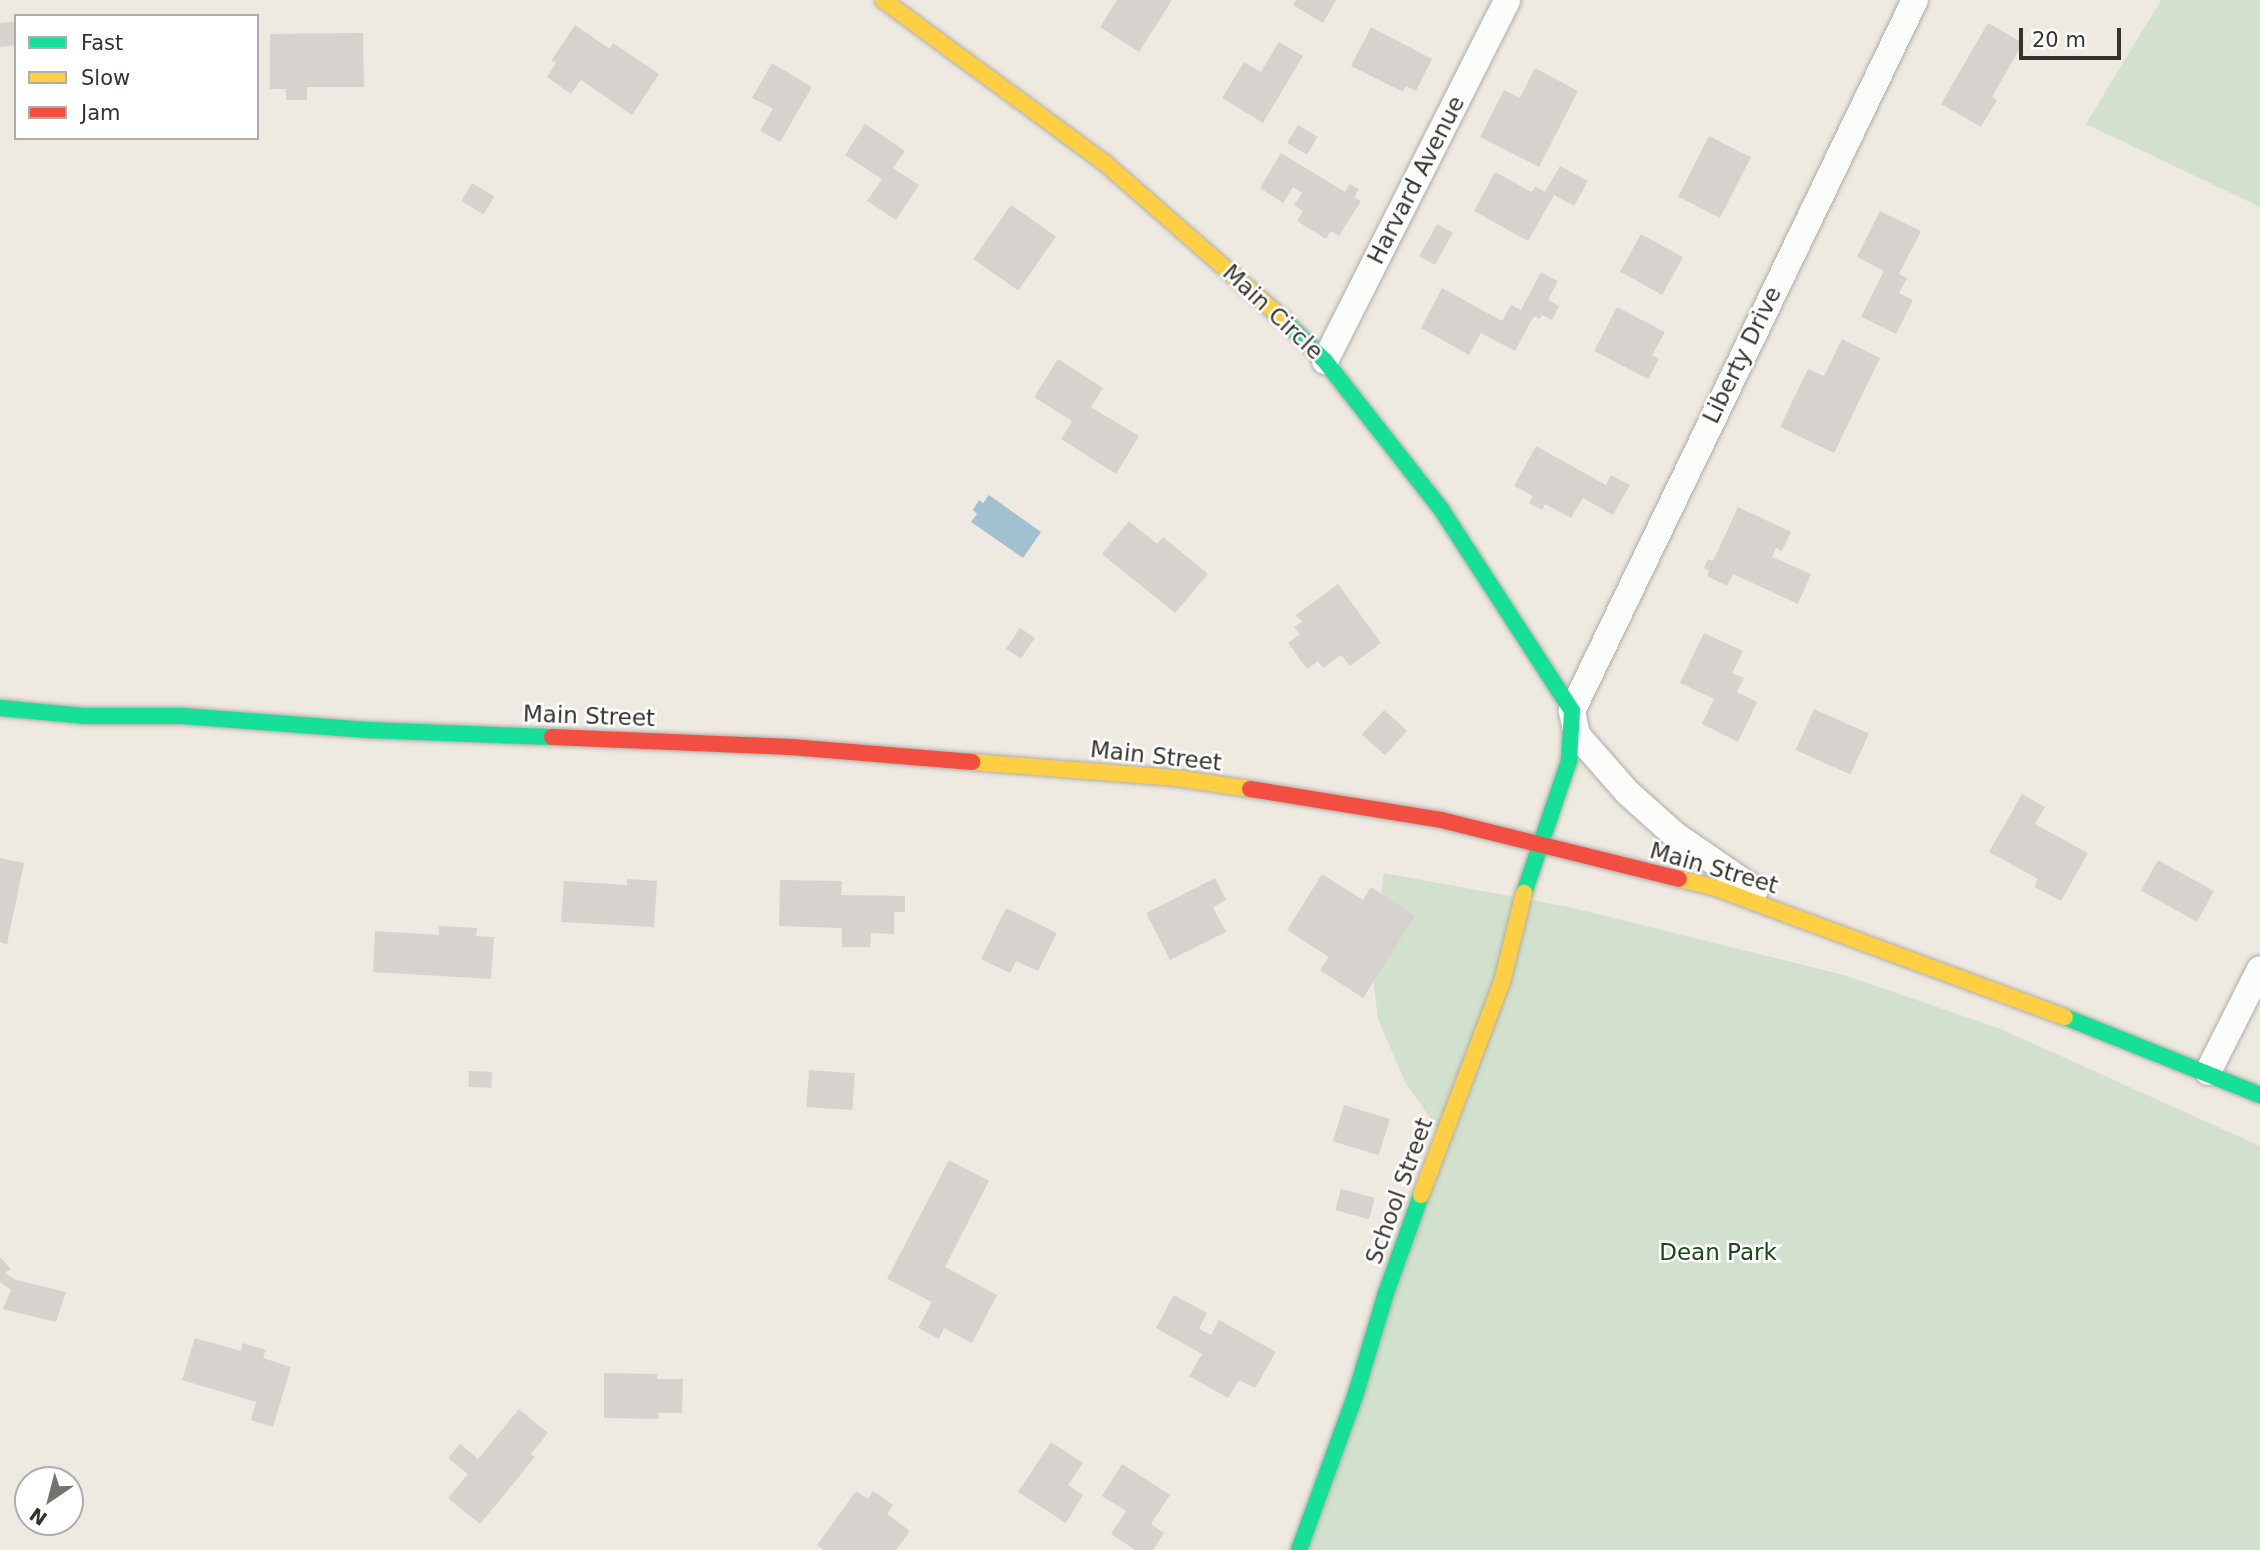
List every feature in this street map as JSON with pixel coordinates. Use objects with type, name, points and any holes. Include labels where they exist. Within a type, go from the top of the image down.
[{"type":"main road","name":"Main Circle","points":[[883,0],[1105,164],[1270,306],[1325,360],[1441,509],[1572,711]]},
{"type":"main road","name":"Main Street","points":[[0,708],[84,716],[182,716],[367,730],[791,747],[1176,778],[1429,818],[1713,887],[2208,1072],[2260,1095]]},
{"type":"main road","points":[[1540,847],[1569,761],[1572,711]]},
{"type":"main road","name":"School Street","points":[[1299,1550],[1356,1393],[1386,1293],[1442,1135],[1502,982],[1540,847]]},
{"type":"street","name":"Harvard Avenue","points":[[1325,360],[1507,0]]},
{"type":"street","name":"Liberty Drive","points":[[1572,711],[1915,0]]},
{"type":"street","name":"Main Circle","points":[[1572,711],[1577,735],[1645,809],[1725,872],[1799,917]]},
{"type":"street","points":[[2208,1072],[2260,969]]},
{"type":"green space","points":[[2161,0],[2260,0],[2260,207],[2086,124]]},
{"type":"green space","name":"Dean Park","points":[[1384,873],[1569,907],[1847,976],[2001,1029],[2260,1146],[2260,1550],[1304,1550],[1442,1135],[1405,1082],[1378,1019],[1371,962]]},
{"type":"water","points":[[989,495],[1041,532],[1023,558],[971,522],[977,514],[973,510],[979,500],[983,503]]},
{"type":"building","points":[[1117,0],[1172,0],[1139,52],[1100,27]]},
{"type":"building","points":[[1296,0],[1336,0],[1323,23],[1293,5]]},
{"type":"building","points":[[14,21],[14,45],[0,47],[0,23]]},
{"type":"building","points":[[1988,23],[2023,43],[1992,97],[1997,100],[1981,127],[1941,104]]},
{"type":"building","points":[[575,25],[610,49],[613,43],[659,74],[632,115],[581,80],[571,94],[547,77],[556,63],[551,61]]},
{"type":"building","points":[[1371,27],[1432,59],[1416,91],[1406,86],[1403,92],[1351,66]]},
{"type":"building","points":[[363,33],[364,87],[307,87],[307,100],[286,100],[286,89],[270,89],[270,34]]},
{"type":"building","points":[[1279,42],[1303,56],[1263,123],[1222,98],[1244,62],[1261,72]]},
{"type":"building","points":[[772,63],[812,87],[780,142],[760,131],[773,109],[752,98]]},
{"type":"building","points":[[1535,68],[1578,91],[1539,167],[1480,137],[1504,90],[1520,98]]},
{"type":"building","points":[[865,124],[905,151],[893,168],[919,185],[896,220],[867,201],[882,179],[845,155]]},
{"type":"building","points":[[1298,125],[1318,137],[1307,155],[1287,143]]},
{"type":"building","points":[[1709,136],[1751,157],[1720,218],[1678,197]]},
{"type":"building","points":[[1281,153],[1345,192],[1350,184],[1359,189],[1354,197],[1361,201],[1339,236],[1331,231],[1326,239],[1297,221],[1303,211],[1294,205],[1302,193],[1293,187],[1283,203],[1260,188]]},
{"type":"building","points":[[1560,166],[1588,181],[1574,206],[1554,195],[1528,241],[1474,211],[1495,172],[1532,192],[1535,186],[1545,192]]},
{"type":"building","points":[[472,183],[494,196],[483,214],[461,201]]},
{"type":"building","points":[[1011,205],[1056,237],[1018,291],[973,259]]},
{"type":"building","points":[[1880,211],[1921,231],[1899,274],[1907,278],[1899,293],[1913,300],[1896,334],[1861,317],[1884,271],[1857,257]]},
{"type":"building","points":[[1437,224],[1453,233],[1435,265],[1419,256]]},
{"type":"building","points":[[1641,234],[1683,257],[1662,295],[1620,272]]},
{"type":"building","points":[[1541,272],[1558,281],[1548,300],[1559,306],[1552,320],[1542,315],[1540,319],[1534,316],[1515,351],[1481,333],[1469,355],[1421,328],[1442,288],[1502,321],[1511,305],[1521,310]]},
{"type":"building","points":[[1617,307],[1665,332],[1652,355],[1659,359],[1648,379],[1594,351]]},
{"type":"building","points":[[1842,339],[1880,358],[1834,453],[1780,427],[1808,369],[1824,376]]},
{"type":"building","points":[[1058,359],[1103,388],[1091,407],[1139,436],[1116,474],[1061,439],[1072,421],[1034,397]]},
{"type":"building","points":[[1536,446],[1606,485],[1611,475],[1630,485],[1613,515],[1583,498],[1571,518],[1545,504],[1542,510],[1529,503],[1533,496],[1514,486]]},
{"type":"building","points":[[1738,507],[1791,532],[1782,551],[1776,548],[1772,557],[1811,574],[1798,604],[1733,574],[1727,586],[1707,576],[1709,571],[1704,568],[1708,559],[1713,561]]},
{"type":"building","points":[[1129,521],[1157,544],[1163,537],[1208,574],[1175,613],[1102,554]]},
{"type":"building","points":[[1338,584],[1381,643],[1350,666],[1341,655],[1323,668],[1318,661],[1307,669],[1288,643],[1300,634],[1294,627],[1302,622],[1296,615]]},
{"type":"building","points":[[1020,628],[1035,638],[1021,659],[1006,649]]},
{"type":"building","points":[[1704,633],[1743,651],[1732,673],[1744,678],[1737,692],[1757,702],[1738,742],[1702,724],[1714,699],[1680,683]]},
{"type":"building","points":[[1814,709],[1869,733],[1851,775],[1796,750]]},
{"type":"building","points":[[1384,710],[1407,731],[1385,755],[1362,735]]},
{"type":"building","points":[[2022,794],[2045,807],[2035,824],[2088,853],[2061,901],[2034,887],[2038,879],[1989,852]]},
{"type":"building","points":[[0,858],[24,863],[7,944],[0,942]]},
{"type":"building","points":[[2158,860],[2214,891],[2197,922],[2141,891]]},
{"type":"building","points":[[1322,874],[1363,900],[1371,887],[1415,916],[1363,998],[1320,970],[1329,957],[1287,930]]},
{"type":"building","points":[[1215,878],[1226,900],[1213,907],[1226,932],[1170,960],[1146,913]]},
{"type":"building","points":[[627,879],[657,881],[654,927],[561,922],[564,881],[627,885]]},
{"type":"building","points":[[780,880],[842,881],[841,895],[905,896],[905,912],[894,912],[894,934],[871,933],[870,947],[842,947],[842,928],[779,926]]},
{"type":"building","points":[[1006,908],[1057,933],[1038,971],[1016,961],[1010,973],[981,959]]},
{"type":"building","points":[[439,926],[477,928],[476,936],[494,937],[491,979],[373,972],[375,931],[439,935]]},
{"type":"building","points":[[809,1070],[855,1073],[852,1110],[806,1107]]},
{"type":"building","points":[[469,1071],[492,1072],[491,1088],[468,1087]]},
{"type":"building","points":[[1344,1105],[1390,1119],[1379,1155],[1333,1141]]},
{"type":"building","points":[[949,1160],[989,1181],[945,1267],[997,1295],[972,1343],[944,1328],[939,1339],[918,1328],[932,1302],[887,1279]]},
{"type":"building","points":[[1341,1189],[1375,1198],[1369,1219],[1335,1210]]},
{"type":"building","points":[[0,1257],[11,1269],[5,1273],[16,1280],[66,1292],[56,1322],[3,1309],[11,1290],[0,1282]]},
{"type":"building","points":[[1174,1295],[1207,1313],[1199,1329],[1211,1335],[1219,1320],[1276,1352],[1255,1388],[1239,1380],[1228,1398],[1189,1376],[1202,1354],[1156,1328]]},
{"type":"building","points":[[195,1338],[241,1351],[243,1343],[266,1350],[263,1358],[291,1367],[273,1427],[251,1420],[256,1402],[182,1380]]},
{"type":"building","points":[[604,1373],[657,1374],[657,1379],[683,1379],[682,1413],[658,1413],[659,1419],[604,1418]]},
{"type":"building","points":[[519,1409],[548,1433],[531,1454],[535,1457],[480,1524],[448,1498],[468,1474],[448,1458],[460,1444],[478,1459]]},
{"type":"building","points":[[1051,1442],[1083,1463],[1068,1485],[1083,1495],[1066,1523],[1018,1492]]},
{"type":"building","points":[[1122,1464],[1170,1495],[1151,1524],[1164,1533],[1153,1550],[1135,1550],[1111,1534],[1126,1511],[1102,1496]]},
{"type":"building","points":[[856,1491],[868,1499],[873,1491],[893,1505],[887,1514],[910,1531],[896,1550],[824,1550],[817,1545]]},
{"type":"traffic: fast","points":[[1283,319],[1325,361],[1441,509],[1572,711],[1569,761],[1524,893]]},
{"type":"traffic: fast","points":[[0,708],[84,716],[182,716],[367,730],[552,737]]},
{"type":"traffic: fast","points":[[2065,1017],[2260,1095]]},
{"type":"traffic: fast","points":[[1299,1550],[1356,1393],[1386,1293],[1421,1195]]},
{"type":"traffic: slow","points":[[883,0],[1106,164],[1283,319]]},
{"type":"traffic: slow","points":[[972,762],[1176,778],[1250,789]]},
{"type":"traffic: slow","points":[[1679,879],[1713,887],[2065,1017]]},
{"type":"traffic: slow","points":[[1421,1195],[1502,982],[1524,893]]},
{"type":"traffic: jam","points":[[552,737],[791,747],[972,762]]},
{"type":"traffic: jam","points":[[1250,789],[1441,820],[1679,879]]}]
